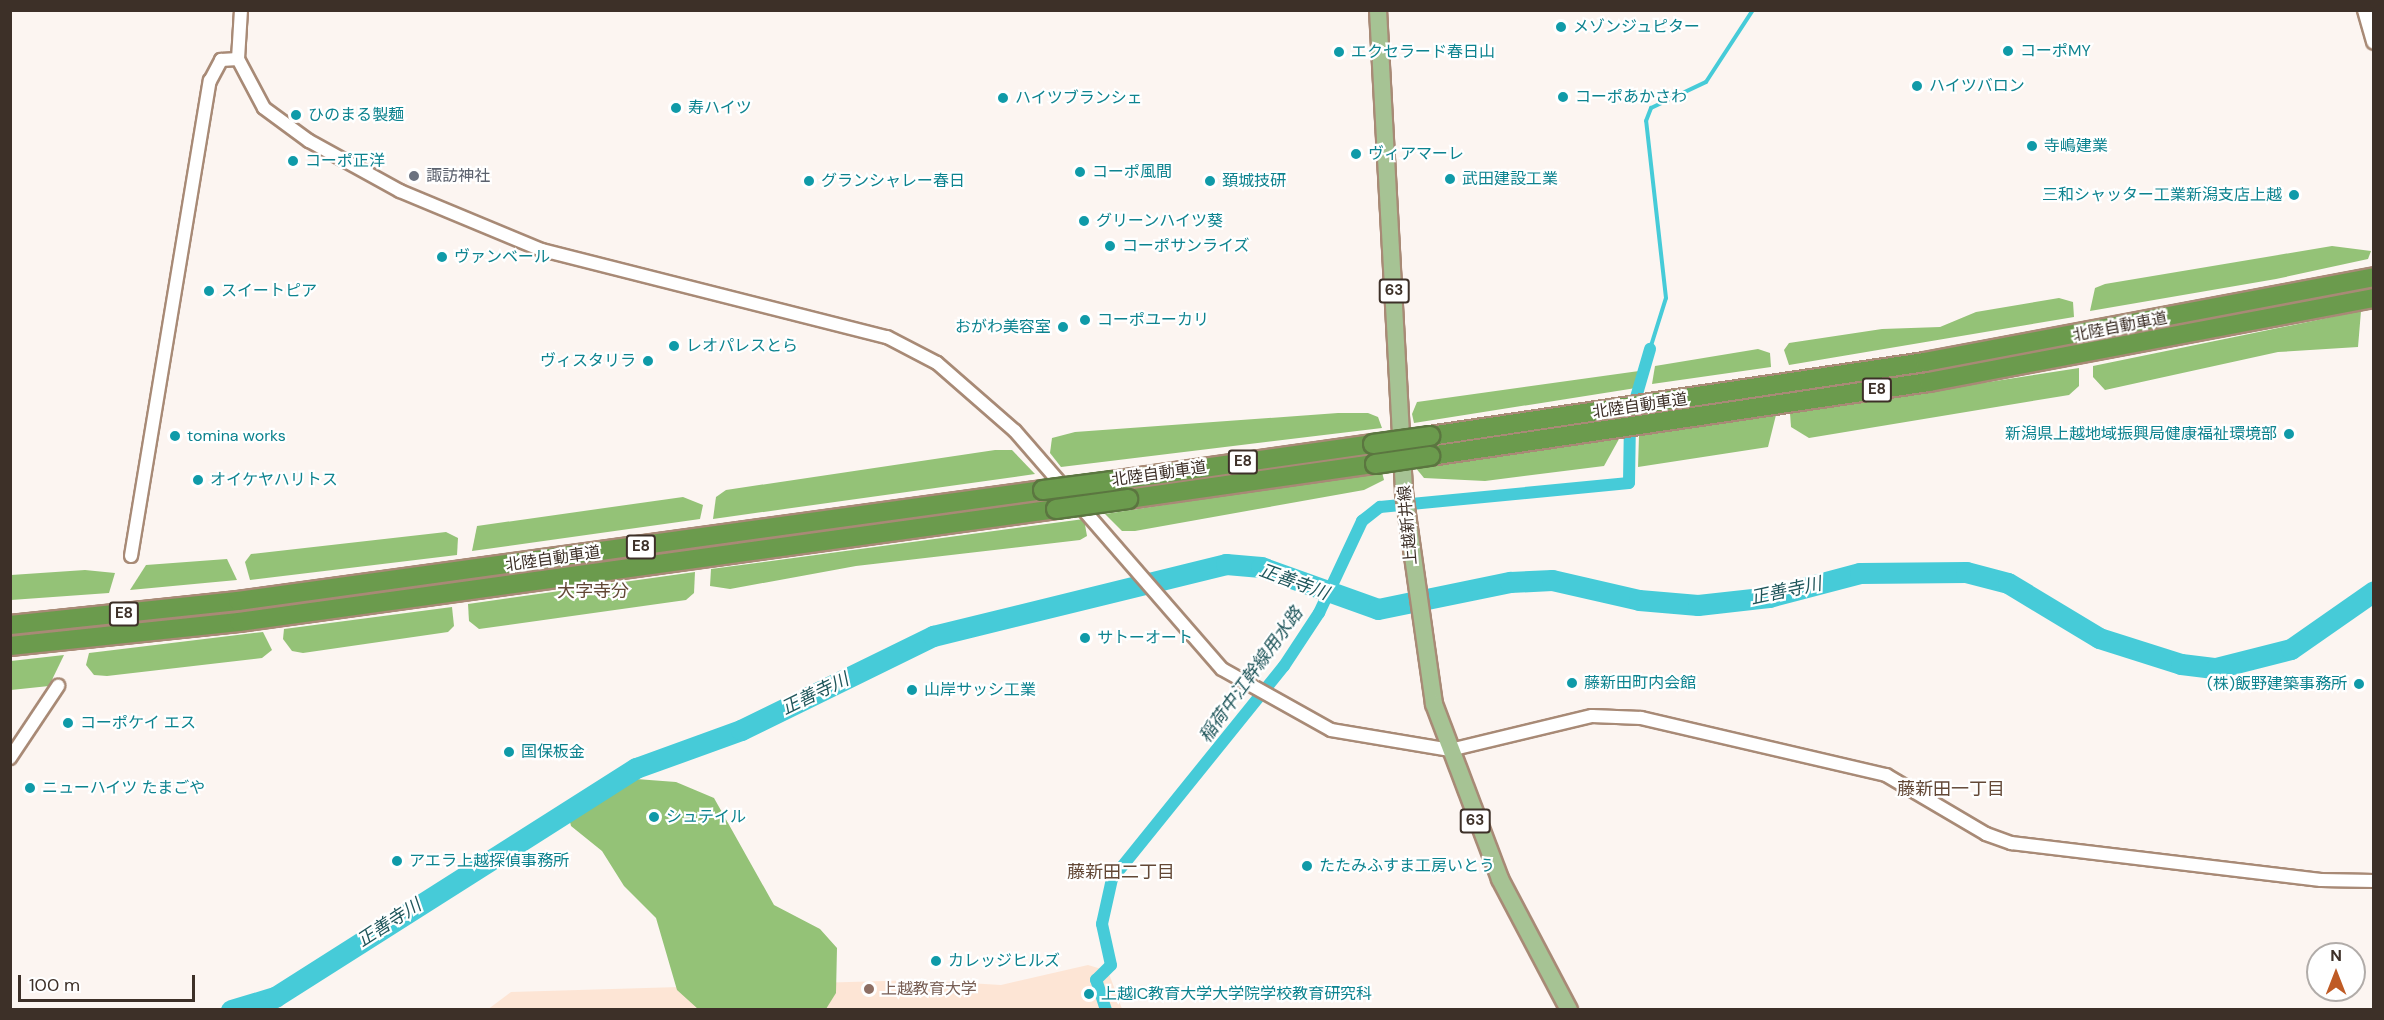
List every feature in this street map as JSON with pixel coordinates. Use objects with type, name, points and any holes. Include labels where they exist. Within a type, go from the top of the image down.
[{"type":"highway","name":"北陸自動車道","points":[[10,625],[238,601],[1430,436],[1925,362],[2373,277]]},
{"type":"highway","name":"北陸自動車道","points":[[10,646],[251,621],[1430,456],[1929,382],[2373,298]]},
{"type":"highway","points":[[10,615],[238,601]]},
{"type":"main road","name":"上越新井線","points":[[1378,10],[1412,572],[1434,705],[1500,879],[1569,1010]]},
{"type":"main road","points":[[2365,10],[2373,42]]},
{"type":"street","points":[[241,10],[238,59],[254,94],[285,126],[470,223],[542,250],[828,321],[915,350],[973,390],[1015,430],[1155,595],[1222,669],[1331,730],[1450,750],[1592,716],[1641,718],[1886,775],[1986,834],[2011,843],[2321,880],[2373,881]]},
{"type":"street","points":[[132,556],[210,81],[221,60],[238,59]]},
{"type":"street","points":[[10,758],[58,686]]},
{"type":"shaded area","name":"上越教育大学","points":[[1088,965],[1108,971],[1122,1009],[487,1010],[511,992],[919,980],[1001,985]]},
{"type":"green space","points":[[2332,246],[2371,251],[2368,259],[2276,279],[2090,311],[2095,288],[2105,284]]},
{"type":"green space","points":[[2059,298],[2073,302],[2074,317],[1789,365],[1784,350],[1789,343],[1882,329],[1940,327],[1976,312]]},
{"type":"green space","points":[[2361,311],[2358,347],[2278,352],[2105,390],[2093,377],[2093,366]]},
{"type":"green space","points":[[1758,349],[1770,353],[1771,367],[1652,384],[1655,366]]},
{"type":"green space","points":[[2079,368],[2079,386],[2069,395],[1809,438],[1791,427],[1790,413]]},
{"type":"green space","points":[[1639,371],[1636,388],[1414,423],[1412,414],[1417,402]]},
{"type":"green space","points":[[1338,413],[1368,413],[1378,417],[1382,428],[1061,467],[1050,453],[1052,438],[1075,432]]},
{"type":"green space","points":[[1776,415],[1768,447],[1638,467],[1639,435]]},
{"type":"green space","points":[[1619,439],[1604,466],[1485,481],[1424,478],[1415,467]]},
{"type":"green space","points":[[995,450],[1012,450],[1035,474],[713,519],[716,497],[726,490]]},
{"type":"green space","points":[[1382,472],[1384,480],[1364,490],[1135,531],[1122,531],[1105,514]]},
{"type":"green space","points":[[683,497],[703,505],[700,519],[472,551],[477,526]]},
{"type":"green space","points":[[1084,519],[1087,536],[1080,540],[856,566],[730,589],[710,586],[711,569]]},
{"type":"green space","points":[[446,532],[458,538],[457,555],[250,580],[245,562],[251,554]]},
{"type":"green space","points":[[227,559],[237,580],[130,590],[146,565]]},
{"type":"green space","points":[[85,570],[115,573],[109,593],[11,600],[11,575]]},
{"type":"green space","points":[[695,572],[694,593],[686,600],[479,629],[469,621],[468,604]]},
{"type":"green space","points":[[452,607],[454,626],[448,632],[303,653],[292,651],[283,639],[284,629]]},
{"type":"green space","points":[[263,632],[272,650],[262,658],[107,676],[94,675],[86,665],[89,653]]},
{"type":"green space","points":[[64,655],[49,686],[11,690],[11,661]]},
{"type":"green space","points":[[636,779],[676,782],[714,798],[774,905],[820,929],[837,948],[836,993],[826,1009],[698,1009],[677,990],[656,918],[624,886],[602,851],[571,826],[568,814],[570,800]]},
{"type":"waterway","points":[[1650,349],[1666,298],[1646,121],[1651,108],[1706,82],[1753,10]]},
{"type":"waterway","name":"稲荷中江幹線用水路","points":[[1106,1010],[1096,980],[1111,965],[1102,924],[1112,879],[1284,666],[1319,613],[1362,521],[1380,507],[1629,483],[1630,418],[1650,349]]},
{"type":"waterway","name":"正善寺川","points":[[231,1010],[275,997],[636,768],[741,730],[933,636],[1226,564],[1261,567],[1378,609],[1510,582],[1552,580],[1639,600],[1698,605],[1769,597],[1860,573],[1966,572],[2008,583],[2099,638],[2181,664],[2216,668],[2291,649],[2374,591]]},
{"type":"place","name":"メゾンジュピター","points":[[1561,27]]},
{"type":"place","name":"コーポMY","points":[[2008,51]]},
{"type":"place","name":"エクセラード春日山","points":[[1339,52]]},
{"type":"place","name":"ハイツバロン","points":[[1917,86]]},
{"type":"place","name":"コーポあかさわ","points":[[1563,97]]},
{"type":"place","name":"ハイツブランシェ","points":[[1003,98]]},
{"type":"place","name":"寿ハイツ","points":[[676,108]]},
{"type":"place","name":"ひのまる製麺","points":[[296,115]]},
{"type":"place","name":"寺嶋建業","points":[[2032,146]]},
{"type":"place","name":"ヴィアマーレ","points":[[1356,154]]},
{"type":"place","name":"コーポ正洋","points":[[293,161]]},
{"type":"place","name":"コーポ風間","points":[[1080,172]]},
{"type":"place","name":"諏訪神社","points":[[414,176]]},
{"type":"place","name":"武田建設工業","points":[[1450,179]]},
{"type":"place","name":"グランシャレー春日","points":[[809,181]]},
{"type":"place","name":"頚城技研","points":[[1210,181]]},
{"type":"place","name":"三和シャッター工業新潟支店上越","points":[[2294,195]]},
{"type":"place","name":"グリーンハイツ葵","points":[[1084,221]]},
{"type":"place","name":"コーポサンライズ","points":[[1110,246]]},
{"type":"place","name":"ヴァンベール","points":[[442,257]]},
{"type":"place","name":"スイートピア","points":[[209,291]]},
{"type":"place","name":"コーポユーカリ","points":[[1085,320]]},
{"type":"place","name":"おがわ美容室","points":[[1063,327]]},
{"type":"place","name":"レオパレスとら","points":[[674,346]]},
{"type":"place","name":"ヴィスタリラ","points":[[648,361]]},
{"type":"place","name":"新潟県上越地域振興局健康福祉環境部","points":[[2289,434]]},
{"type":"place","name":"tomina works","points":[[175,436]]},
{"type":"place","name":"オイケヤハリトス","points":[[198,480]]},
{"type":"place","name":"サトーオート","points":[[1085,638]]},
{"type":"place","name":"藤新田町内会館","points":[[1572,683]]},
{"type":"place","name":"(株)飯野建築事務所","points":[[2359,684]]},
{"type":"place","name":"山岸サッシ工業","points":[[912,690]]},
{"type":"place","name":"コーポケイ エス","points":[[68,723]]},
{"type":"place","name":"国保板金","points":[[509,752]]},
{"type":"place","name":"ニューハイツ たまごや","points":[[30,788]]},
{"type":"place","name":"シュテイル","points":[[654,817]]},
{"type":"place","name":"アエラ上越探偵事務所","points":[[397,861]]},
{"type":"place","name":"たたみふすま工房いとう","points":[[1307,866]]},
{"type":"place","name":"カレッジヒルズ","points":[[936,961]]},
{"type":"place","name":"上越教育大学","points":[[869,989]]},
{"type":"place","name":"上越IC教育大学大学院学校教育研究科","points":[[1089,994]]},
{"type":"district","name":"大字寺分","points":[[593,591]]},
{"type":"district","name":"藤新田一丁目","points":[[1951,789]]},
{"type":"district","name":"藤新田二丁目","points":[[1121,872]]}]
